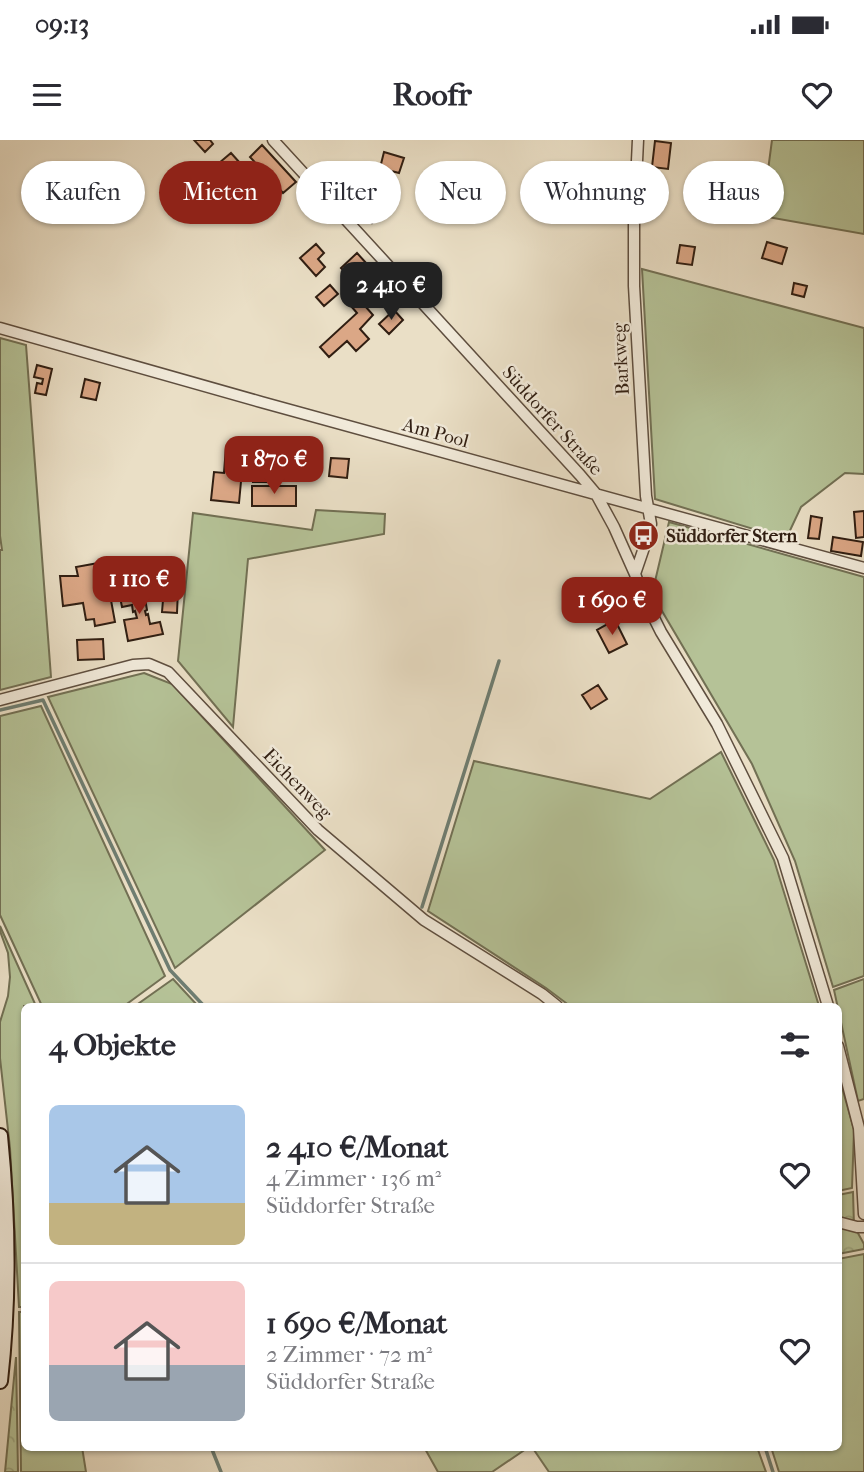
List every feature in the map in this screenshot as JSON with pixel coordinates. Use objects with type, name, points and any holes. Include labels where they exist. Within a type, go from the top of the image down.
[{"type":"main road","points":[[0,1136],[6,1237],[5,1324],[0,1381]]},
{"type":"street","name":"Süddorfer Straße","points":[[273,140],[596,494],[614,527],[643,596],[717,724],[783,858],[827,1003]]},
{"type":"street","name":"Barkweg","points":[[635,574],[650,524],[646,496],[634,286],[638,140]]},
{"type":"street","name":"Am Pool","points":[[0,328],[864,568]]},
{"type":"street","name":"Eichenweg","points":[[0,700],[133,665],[149,664],[160,667],[168,672],[318,830],[424,920],[552,1003]]},
{"type":"street","points":[[842,1062],[859,1128],[864,1214]]},
{"type":"street","points":[[842,1223],[864,1227]]},
{"type":"green space","points":[[772,140],[864,140],[864,234],[784,220],[784,161],[769,161]]},
{"type":"green space","points":[[642,269],[864,328],[864,474],[845,473],[801,507],[786,539],[655,499]]},
{"type":"green space","points":[[0,338],[26,345],[51,677],[0,690],[2,550]]},
{"type":"green space","points":[[316,510],[385,514],[384,534],[248,559],[233,727],[178,661],[193,513],[312,530]]},
{"type":"green space","points":[[669,522],[864,577],[864,976],[833,987],[795,861],[752,764],[652,594]]},
{"type":"green space","points":[[144,673],[172,684],[325,850],[175,968],[48,697]]},
{"type":"green space","points":[[41,706],[165,976],[128,1003],[41,1003],[0,915],[0,716]]},
{"type":"green space","points":[[721,752],[774,860],[818,1003],[566,1003],[428,911],[474,761],[650,799]]},
{"type":"green space","points":[[0,926],[35,1003],[21,1003],[21,1307],[10,1148],[0,1058],[0,1022],[8,996],[10,977],[8,953]]},
{"type":"green space","points":[[173,979],[195,1003],[139,1003]]},
{"type":"green space","points":[[864,979],[864,1099],[858,1101],[842,1027],[842,1003],[837,1003],[834,990]]},
{"type":"green space","points":[[842,1087],[854,1130],[852,1188],[842,1190]]},
{"type":"green space","points":[[853,1192],[854,1226],[864,1249],[842,1253],[842,1194]]},
{"type":"green space","points":[[864,1254],[864,1472],[779,1472],[772,1451],[842,1451],[842,1258]]},
{"type":"green space","points":[[19,1312],[21,1451],[83,1451],[86,1472],[21,1472]]},
{"type":"green space","points":[[16,1357],[18,1472],[5,1472]]},
{"type":"green space","points":[[426,1451],[523,1451],[492,1472],[438,1472]]},
{"type":"green space","points":[[535,1451],[758,1451],[766,1472],[549,1472]]},
{"type":"building","points":[[194,140],[210,140],[213,144],[205,152]]},
{"type":"building","points":[[655,141],[671,143],[669,161],[653,161]]},
{"type":"building","points":[[262,145],[277,161],[254,161],[250,157]]},
{"type":"building","points":[[384,152],[404,158],[401,167],[401,161],[382,161]]},
{"type":"building","points":[[231,153],[238,161],[221,161]]},
{"type":"building","points":[[282,167],[296,182],[282,192]]},
{"type":"building","points":[[767,242],[787,248],[782,264],[762,258]]},
{"type":"building","points":[[316,244],[324,253],[318,259],[325,267],[316,276],[300,258]]},
{"type":"building","points":[[680,245],[695,247],[692,265],[677,263]]},
{"type":"building","points":[[357,253],[387,286],[371,300],[364,293],[358,298],[373,315],[360,329],[369,339],[356,351],[347,341],[329,357],[320,347],[357,313],[345,299],[359,286],[341,268]]},
{"type":"building","points":[[794,283],[807,286],[804,297],[792,294]]},
{"type":"building","points":[[330,285],[338,294],[324,306],[316,297]]},
{"type":"building","points":[[394,310],[403,320],[389,334],[379,324]]},
{"type":"building","points":[[37,365],[52,369],[46,395],[35,393],[37,383],[42,384],[43,379],[34,377]]},
{"type":"building","points":[[85,379],[100,383],[96,400],[81,397]]},
{"type":"building","points":[[226,447],[244,449],[239,503],[211,500],[214,472],[224,473]]},
{"type":"building","points":[[331,458],[349,459],[347,478],[329,476]]},
{"type":"building","points":[[254,459],[266,459],[266,482],[253,482]]},
{"type":"building","points":[[252,486],[296,486],[296,506],[252,506]]},
{"type":"building","points":[[864,511],[864,537],[856,538],[854,512]]},
{"type":"building","points":[[811,516],[822,518],[819,539],[808,538]]},
{"type":"building","points":[[833,537],[863,542],[861,556],[831,551]]},
{"type":"building","points":[[104,562],[115,622],[95,626],[94,619],[86,620],[83,603],[63,606],[60,576],[78,576],[76,567]]},
{"type":"building","points":[[143,587],[146,615],[148,614],[150,624],[160,622],[163,634],[128,641],[124,620],[137,618],[132,605],[122,607],[119,592]]},
{"type":"building","points":[[164,588],[178,589],[177,613],[162,612]]},
{"type":"building","points":[[615,620],[627,644],[609,653],[597,630]]},
{"type":"building","points":[[103,639],[104,659],[78,660],[77,640]]},
{"type":"building","points":[[598,685],[607,699],[591,709],[582,695]]},
{"type":"waterway","points":[[422,907],[499,661]]},
{"type":"waterway","points":[[0,710],[43,700],[170,970],[201,1003]]},
{"type":"waterway","points":[[213,1451],[221,1472]]},
{"type":"waterway","points":[[766,1451],[773,1472]]},
{"type":"place","name":"Süddorfer Stern","points":[[643,535]]}]
